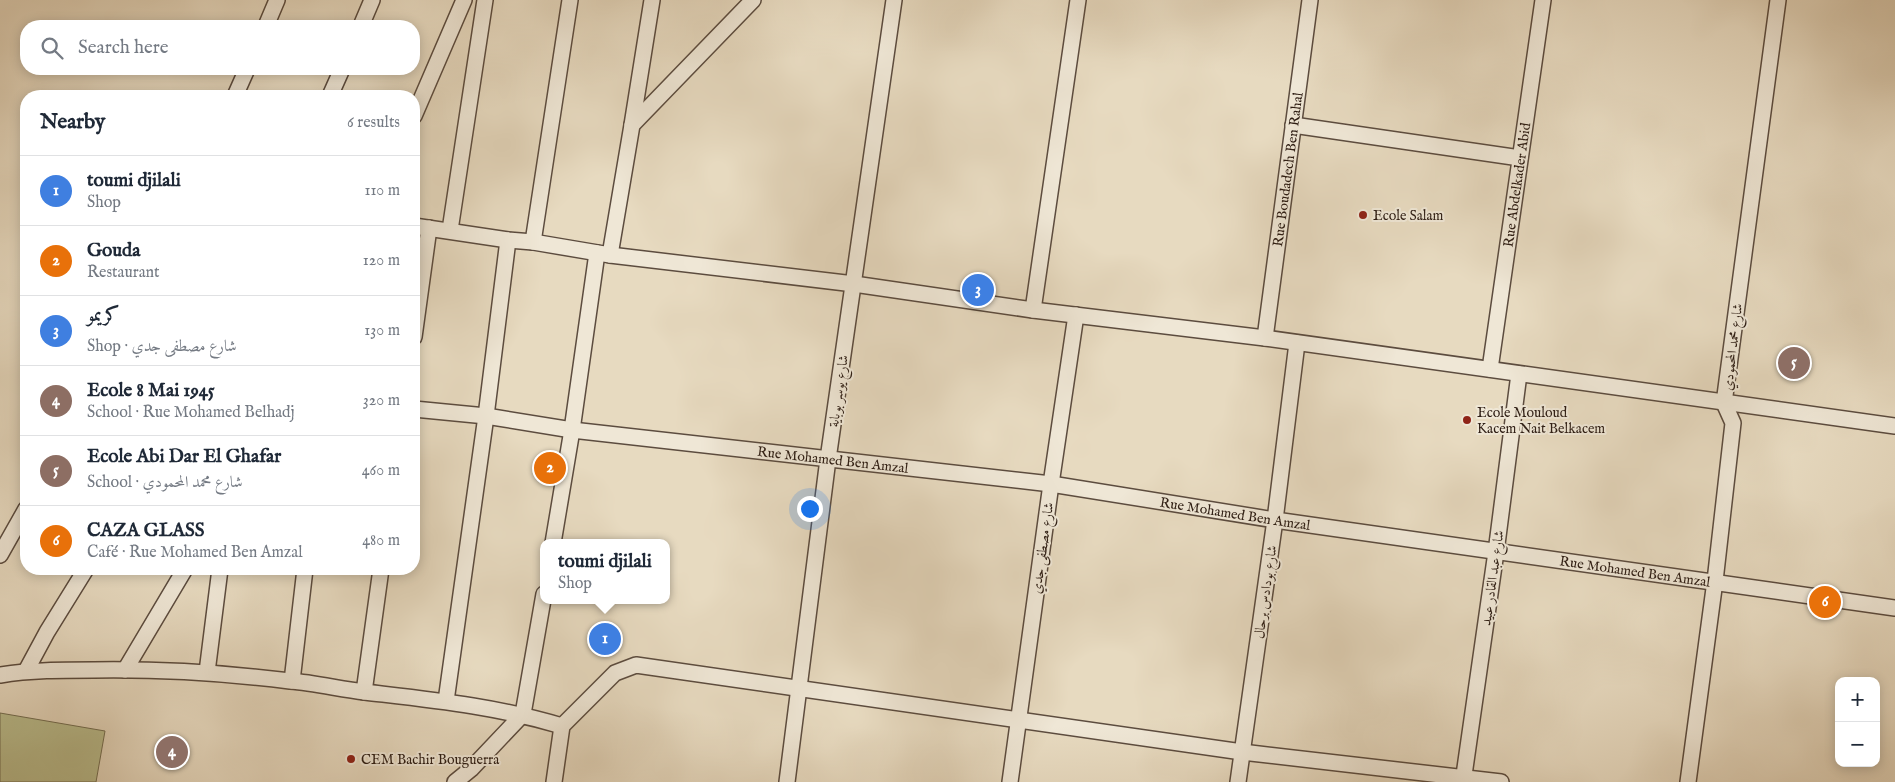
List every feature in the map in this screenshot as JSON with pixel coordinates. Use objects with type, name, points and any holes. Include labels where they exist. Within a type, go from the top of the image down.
[{"type":"street","points":[[269,20],[277,0]]},
{"type":"street","points":[[364,20],[372,0]]},
{"type":"street","points":[[420,102],[464,0]]},
{"type":"street","points":[[450,230],[485,0]]},
{"type":"street","points":[[533,242],[570,0]]},
{"type":"street","points":[[554,539],[604,254],[632,125],[652,0]]},
{"type":"street","points":[[734,21],[737,0]]},
{"type":"street","points":[[632,125],[754,0]]},
{"type":"street","name":"شارع يوسر بوباية","points":[[787,782],[828,459],[894,0]]},
{"type":"street","points":[[1033,310],[1078,0]]},
{"type":"street","name":"Rue Boudadech Ben Rahal","points":[[1265,338],[1310,0]]},
{"type":"street","name":"Rue Abdelkader Abid","points":[[1490,370],[1543,0]]},
{"type":"street","name":"شارع محمد المحمودي","points":[[1688,782],[1715,582],[1733,423],[1724,403],[1778,0]]},
{"type":"street","points":[[239,90],[245,75]]},
{"type":"street","points":[[333,90],[339,75]]},
{"type":"street","points":[[1293,125],[1520,158]]},
{"type":"street","points":[[420,227],[604,254],[854,284],[1033,310],[1265,338],[1895,426]]},
{"type":"street","points":[[420,293],[429,228]]},
{"type":"street","points":[[446,701],[486,416],[508,240]]},
{"type":"street","name":"شارع مصطفى جدي","points":[[1010,782],[1076,315]]},
{"type":"street","name":"شارع بودادس برحال","points":[[1238,782],[1275,520],[1296,343]]},
{"type":"street","name":"شارع عبد القادر عبيد","points":[[1463,779],[1496,552],[1519,374]]},
{"type":"street","name":"Rue Mohamed Ben Amzal","points":[[420,410],[486,416],[572,430],[1051,484],[1275,520],[1895,608]]},
{"type":"street","points":[[0,555],[20,520]]},
{"type":"street","points":[[26,671],[47,632],[82,575]]},
{"type":"street","points":[[125,670],[181,575]]},
{"type":"street","points":[[207,672],[219,575]]},
{"type":"street","points":[[292,681],[303,575]]},
{"type":"street","points":[[364,692],[380,575]]},
{"type":"street","points":[[455,782],[523,714],[542,604]]},
{"type":"street","points":[[554,782],[562,726],[615,673],[636,665],[1242,752],[1501,782]]},
{"type":"street","points":[[0,675],[26,671],[125,670],[207,672],[446,701],[523,714],[562,726]]},
{"type":"green space","points":[[0,713],[105,731],[96,782],[0,782]]},
{"type":"place","name":"Ecole Salam","points":[[1363,215]]},
{"type":"place","name":"كريمو","points":[[978,290]]},
{"type":"place","name":"Ecole Abi Dar El Ghafar","points":[[1794,363]]},
{"type":"place","name":"Ecole Mouloud Kacem Nait Belkacem","points":[[1467,420]]},
{"type":"place","name":"Gouda","points":[[550,468]]},
{"type":"place","name":"CAZA GLASS","points":[[1825,602]]},
{"type":"place","name":"toumi djilali","points":[[605,639]]},
{"type":"place","name":"Ecole 8 Mai 1945","points":[[172,752]]},
{"type":"place","name":"CEM Bachir Bouguerra","points":[[351,759]]}]
